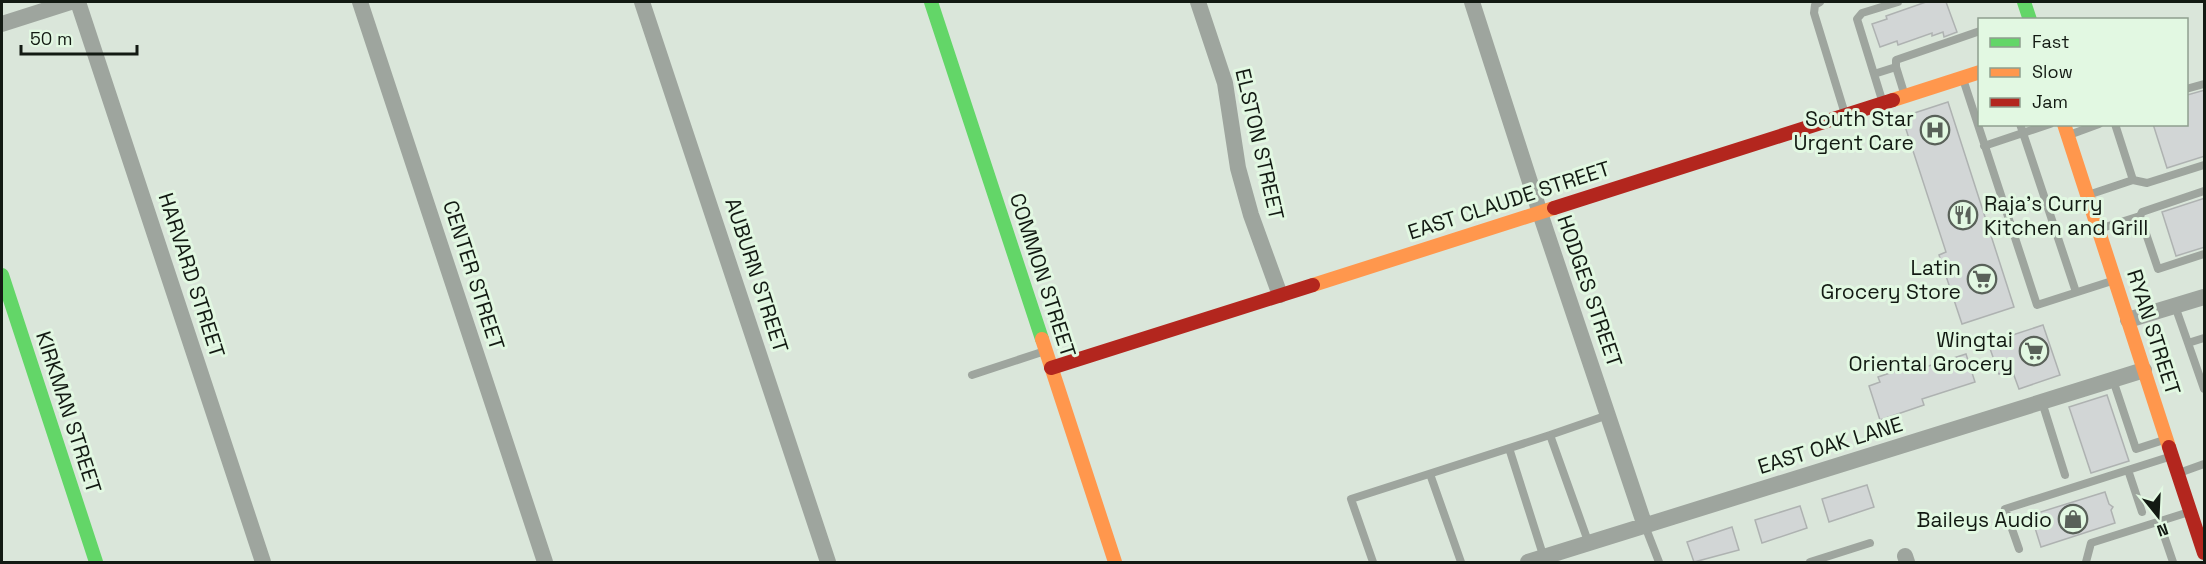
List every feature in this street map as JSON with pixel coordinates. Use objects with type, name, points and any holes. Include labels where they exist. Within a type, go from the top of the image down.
[{"type":"street","points":[[2,24],[71,2]]},
{"type":"street","name":"HARVARD STREET","points":[[78,2],[263,562]]},
{"type":"street","name":"CENTER STREET","points":[[360,2],[545,562]]},
{"type":"street","name":"AUBURN STREET","points":[[642,2],[828,562]]},
{"type":"street","name":"COMMON STREET","points":[[931,2],[1115,562]]},
{"type":"street","name":"ELSTON STREET","points":[[1198,2],[1224,83],[1238,168],[1251,215],[1280,295]]},
{"type":"street","name":"HODGES STREET","points":[[1472,2],[1645,526]]},
{"type":"street","name":"EAST CLAUDE STREET","points":[[1051,368],[1978,73]]},
{"type":"street","name":"RYAN STREET","points":[[2066,130],[2205,553]]},
{"type":"street","name":"KIRKMAN STREET","points":[[2,275],[96,562]]},
{"type":"street","points":[[2128,320],[2205,297]]},
{"type":"street","name":"EAST OAK LANE","points":[[1536,560],[2144,370]]},
{"type":"lane","points":[[1820,2],[1815,5],[1814,13],[1845,115]]},
{"type":"lane","points":[[1883,103],[1857,19],[1862,13],[1898,2]]},
{"type":"lane","points":[[1905,96],[1896,60],[1978,32]]},
{"type":"lane","points":[[1874,74],[1896,67]]},
{"type":"lane","points":[[1963,78],[1976,106]]},
{"type":"lane","points":[[2188,89],[2205,84]]},
{"type":"lane","points":[[1980,126],[1984,146],[2037,305],[2115,280]]},
{"type":"lane","points":[[1984,146],[2021,129],[2038,126]]},
{"type":"lane","points":[[2066,130],[2088,126]]},
{"type":"lane","points":[[2116,126],[2133,180]]},
{"type":"lane","points":[[2021,129],[2076,292]]},
{"type":"lane","points":[[2087,195],[2133,180],[2147,183],[2205,165]]},
{"type":"lane","points":[[2098,230],[2140,216],[2142,212],[2205,191]]},
{"type":"lane","points":[[2140,216],[2158,269],[2205,254]]},
{"type":"lane","points":[[2175,306],[2205,389]]},
{"type":"lane","points":[[2188,343],[2205,338]]},
{"type":"lane","points":[[972,375],[1046,351]]},
{"type":"lane","points":[[2113,380],[2136,449],[2167,439]]},
{"type":"lane","points":[[2042,402],[2066,476]]},
{"type":"lane","points":[[1373,562],[1351,499],[1608,415]]},
{"type":"lane","points":[[1550,435],[1589,544]]},
{"type":"lane","points":[[1509,448],[1536,560]]},
{"type":"lane","points":[[2019,549],[2005,509],[2173,456]]},
{"type":"lane","points":[[2178,473],[2205,464]]},
{"type":"lane","points":[[2128,470],[2142,512]]},
{"type":"lane","points":[[1430,474],[1461,562]]},
{"type":"lane","points":[[2086,562],[2091,543],[2191,512]]},
{"type":"lane","points":[[2159,521],[2172,559]]},
{"type":"lane","points":[[1645,526],[1659,562]]},
{"type":"lane","points":[[1810,562],[1870,543]]},
{"type":"building","points":[[1926,2],[1946,2],[1957,32],[1944,37],[1943,32],[1932,36],[1932,33],[1898,45],[1897,41],[1880,47],[1872,24],[1887,19],[1886,16]]},
{"type":"building","points":[[2205,90],[2205,156],[2167,168],[2154,126],[2188,126],[2188,95]]},
{"type":"building","points":[[1948,102],[2014,307],[1962,324],[1939,255],[1946,252],[1902,117]]},
{"type":"building","points":[[2205,198],[2205,247],[2176,256],[2162,212]]},
{"type":"building","points":[[2043,325],[2060,375],[2019,389],[2012,370],[1999,374],[1988,343]]},
{"type":"building","points":[[1966,354],[1975,382],[1922,399],[1924,405],[1880,420],[1869,386],[1880,382],[1878,377],[1911,366],[1913,371]]},
{"type":"building","points":[[2107,395],[2129,461],[2091,473],[2069,407]]},
{"type":"building","points":[[1867,485],[1874,507],[1829,522],[1822,499]]},
{"type":"building","name":"Baileys Audio","points":[[2105,492],[2109,504],[2113,507],[2111,510],[2115,523],[2041,547],[2031,515]]},
{"type":"building","points":[[1800,506],[1807,528],[1762,543],[1755,520]]},
{"type":"building","points":[[1732,527],[1739,550],[1694,562],[1687,542]]},
{"type":"traffic: fast","points":[[931,2],[1042,339]]},
{"type":"traffic: fast","points":[[2024,2],[2029,18]]},
{"type":"traffic: fast","points":[[2,275],[96,562]]},
{"type":"traffic: slow","points":[[1893,100],[1978,73]]},
{"type":"traffic: slow","points":[[2065,126],[2169,447]]},
{"type":"traffic: slow","points":[[1313,285],[1554,208]]},
{"type":"traffic: slow","points":[[1042,339],[1115,562]]},
{"type":"traffic: jam","points":[[1554,208],[1893,100]]},
{"type":"traffic: jam","points":[[1051,368],[1313,285]]},
{"type":"traffic: jam","points":[[2169,447],[2204,553]]},
{"type":"place","name":"South Star Urgent Care","points":[[1935,130]]},
{"type":"place","name":"Raja's Curry Kitchen and Grill","points":[[1963,215]]},
{"type":"place","name":"Latin Grocery Store","points":[[1982,279]]},
{"type":"place","name":"Wingtai Oriental Grocery","points":[[2034,351]]},
{"type":"place","name":"Baileys Audio","points":[[2073,519]]}]
